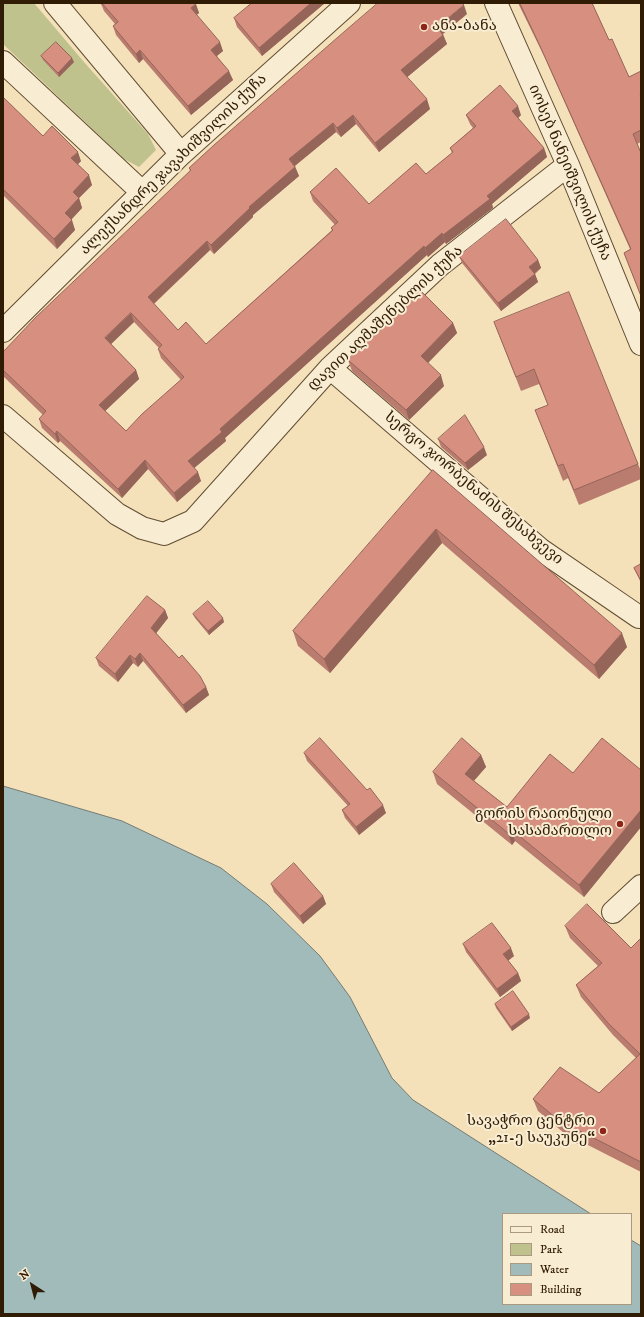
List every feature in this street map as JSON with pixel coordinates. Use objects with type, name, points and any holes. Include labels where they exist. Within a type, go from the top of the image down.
[{"type":"street","points":[[56,3],[181,154]]},
{"type":"street","name":"ალექსანდრე ჯავახიშვილის ქუჩა","points":[[3,331],[181,154],[349,3]]},
{"type":"street","name":"იოსებ ნანეიშვილის ქუჩა","points":[[496,3],[568,165],[641,344]]},
{"type":"street","points":[[3,62],[142,192]]},
{"type":"street","name":"დავით აღმაშენებლის ქუჩა","points":[[3,416],[117,514],[142,528],[164,534],[193,521],[330,368],[440,265],[568,165]]},
{"type":"street","name":"სერგო ჯორბენაძის შესახვევი","points":[[330,368],[541,550],[641,617]]},
{"type":"street","points":[[614,912],[641,886]]},
{"type":"green space","points":[[3,3],[34,3],[148,134],[156,150],[139,167],[124,159],[3,44]]},
{"type":"water","points":[[3,786],[122,821],[221,868],[267,904],[320,956],[350,997],[392,1078],[413,1100],[589,1213],[502,1213],[502,1305],[632,1305],[632,1241],[641,1246],[641,1314],[3,1314]]},
{"type":"building","points":[[102,3],[195,3],[196,4],[191,8],[220,42],[211,50],[229,71],[188,106],[140,50],[136,54],[113,26],[118,22]]},
{"type":"building","points":[[252,3],[311,3],[259,48],[234,18]]},
{"type":"building","points":[[378,3],[462,3],[464,5],[437,27],[443,35],[401,70],[427,99],[375,143],[353,115],[337,128],[333,123],[289,159],[295,167],[249,207],[250,208],[211,245],[207,241],[148,297],[178,330],[186,322],[206,344],[333,230],[331,228],[338,222],[310,192],[336,168],[369,204],[416,163],[426,174],[453,152],[450,148],[476,126],[466,115],[500,85],[518,106],[512,111],[544,148],[487,196],[490,199],[443,235],[442,233],[425,248],[424,246],[220,429],[222,432],[188,461],[198,472],[174,493],[145,460],[118,489],[57,431],[55,434],[39,419],[46,411],[3,370],[3,352],[35,318],[191,170],[189,168]],"holes":[[[131,313],[162,345],[158,349],[184,377],[142,414],[126,431],[99,405],[136,370],[105,338]]]},
{"type":"building","points":[[520,3],[592,3],[609,40],[612,39],[629,77],[641,71],[641,130],[633,134],[641,153],[641,296],[624,253],[631,249]]},
{"type":"building","points":[[56,42],[72,58],[58,73],[41,56]]},
{"type":"building","points":[[3,97],[43,136],[52,126],[78,152],[71,158],[89,175],[73,192],[79,198],[65,213],[72,220],[54,239],[3,189]]},
{"type":"building","points":[[506,219],[538,260],[529,267],[535,274],[498,303],[459,256]]},
{"type":"building","points":[[419,289],[453,323],[421,356],[441,375],[406,410],[348,360]]},
{"type":"building","points":[[569,292],[638,464],[574,490],[563,464],[558,466],[535,410],[548,405],[534,369],[516,377],[494,322]]},
{"type":"building","points":[[465,415],[484,447],[465,463],[438,439]]},
{"type":"building","points":[[433,470],[622,633],[594,665],[436,529],[324,659],[293,631]]},
{"type":"building","points":[[641,564],[641,581],[634,568]]},
{"type":"building","points":[[147,596],[165,610],[151,628],[179,658],[182,655],[200,676],[206,687],[183,705],[140,653],[135,659],[130,655],[115,674],[96,658]]},
{"type":"building","points":[[208,601],[223,618],[208,631],[193,614]]},
{"type":"building","points":[[320,738],[367,790],[370,788],[383,805],[356,827],[342,810],[350,804],[304,753]]},
{"type":"building","points":[[462,738],[481,755],[465,774],[507,807],[550,754],[573,773],[602,738],[641,770],[641,810],[579,885],[511,829],[508,833],[433,772]]},
{"type":"building","points":[[294,863],[323,896],[300,916],[271,884]]},
{"type":"building","points":[[587,904],[631,948],[641,938],[641,1162],[576,1129],[573,1132],[533,1099],[560,1067],[599,1093],[640,1054],[608,1023],[576,985],[602,963],[565,926]]},
{"type":"building","points":[[492,923],[511,948],[503,954],[518,973],[497,989],[463,944]]},
{"type":"building","points":[[513,991],[529,1014],[511,1027],[495,1004]]},
{"type":"place","name":"ანა-ბანა","points":[[424,27]]},
{"type":"place","name":"გორის რაიონული სასამართლო","points":[[620,824]]},
{"type":"place","name":"სავაჭრო ცენტრი „21-ე საუკუნე“","points":[[603,1131]]}]
